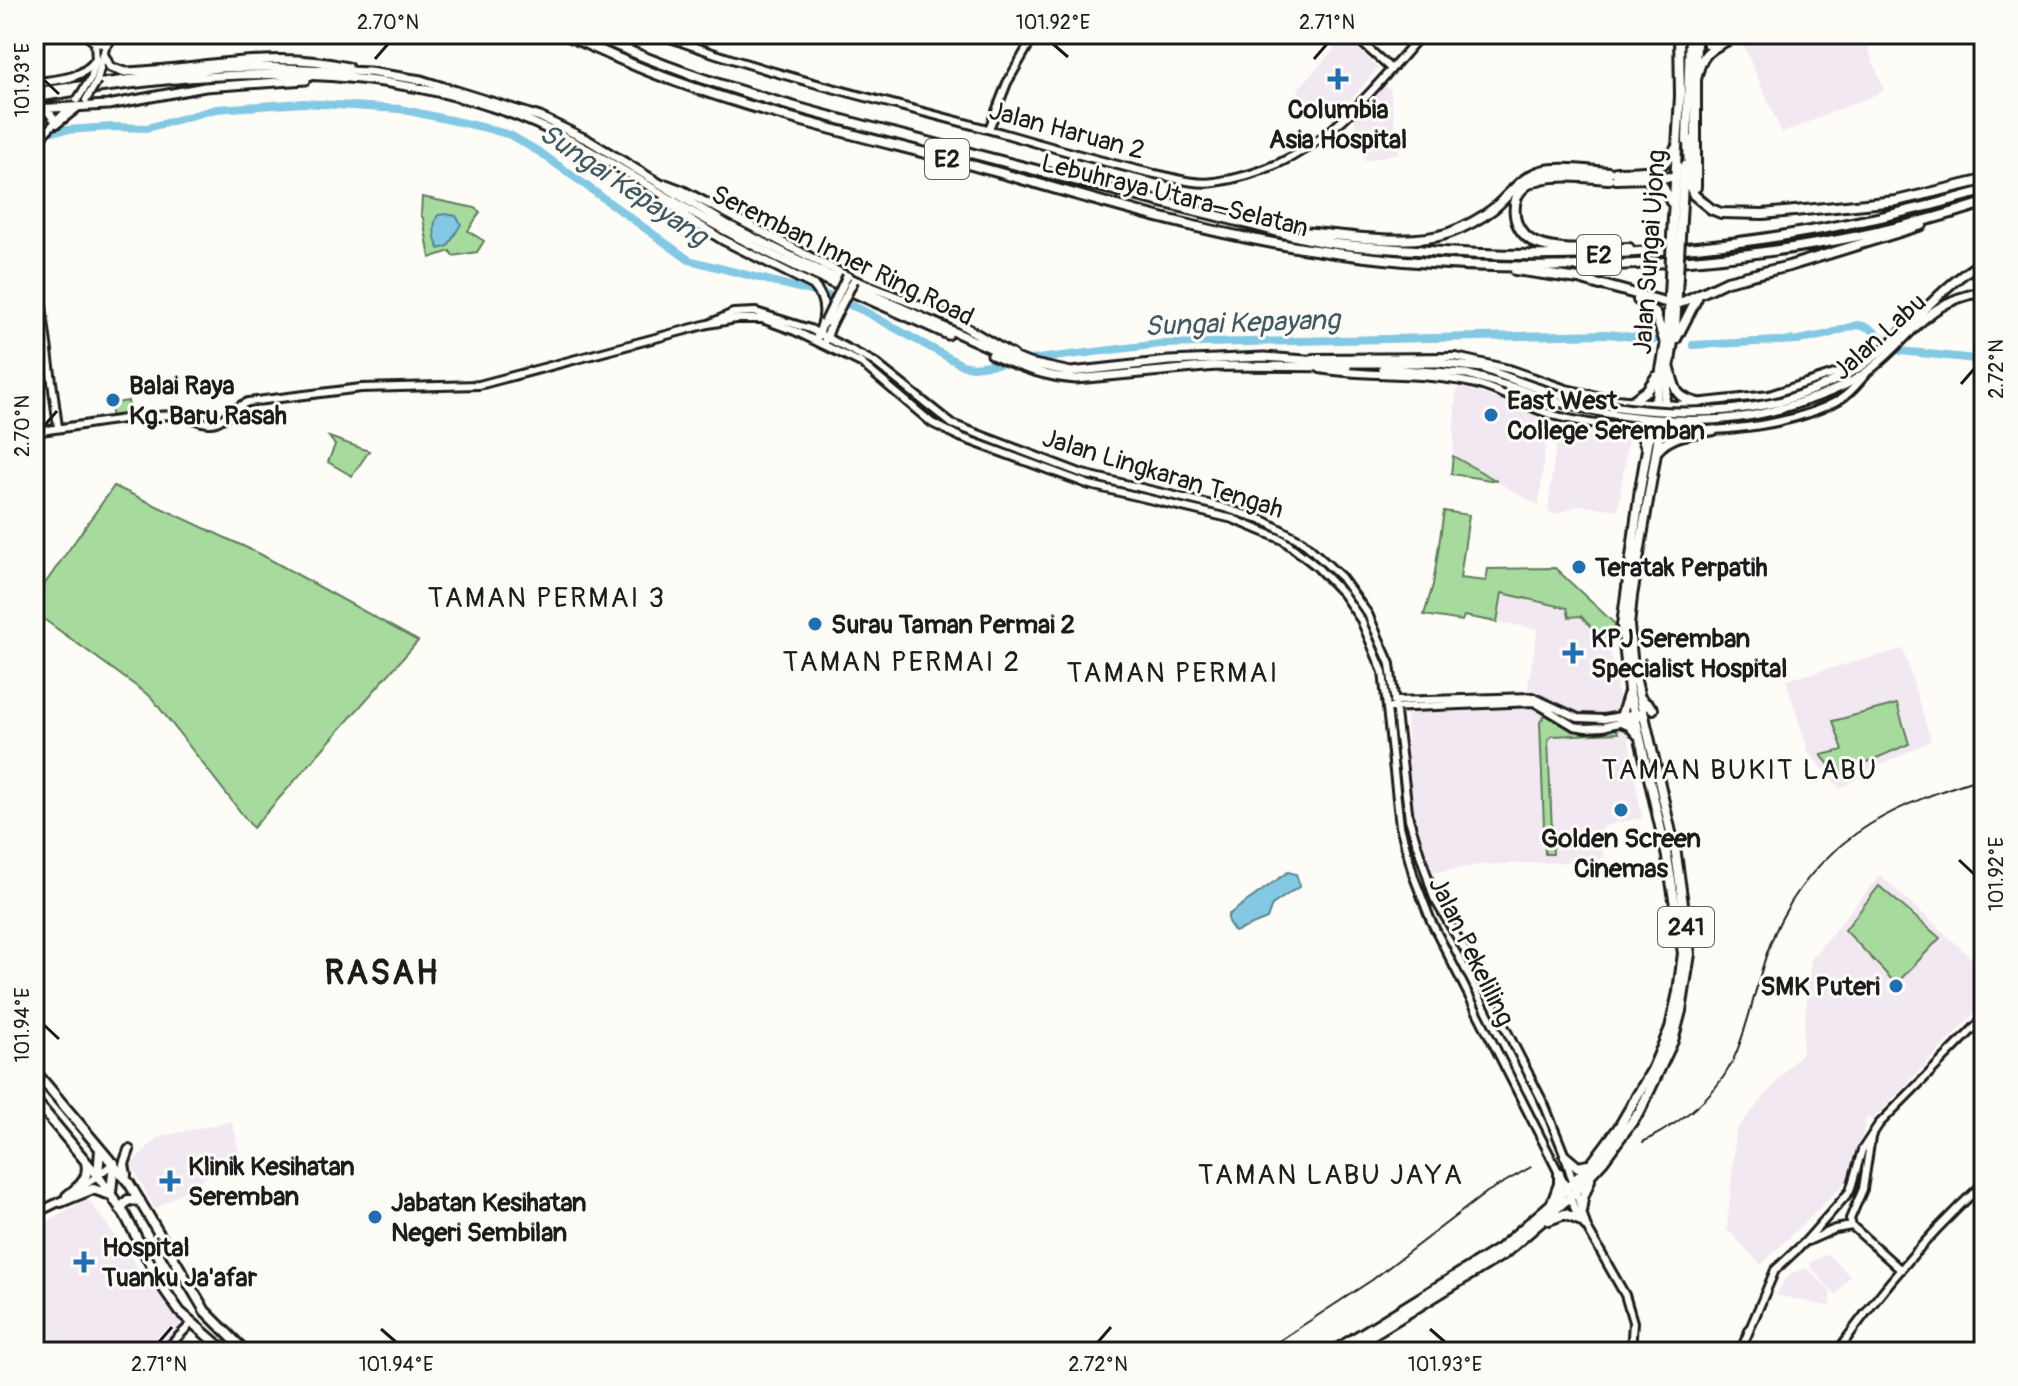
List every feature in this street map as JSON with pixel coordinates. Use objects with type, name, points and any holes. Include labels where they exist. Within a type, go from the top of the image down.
[{"type":"highway","name":"Lebuhraya Utara–Selatan","points":[[564,34],[628,63],[711,94],[786,116],[1231,235],[1357,257],[1489,265],[1631,264],[1841,239],[1984,203]]},
{"type":"highway","name":"Lebuhraya Utara–Selatan","points":[[591,34],[673,69],[790,106],[1330,243],[1469,255],[1543,257],[1662,252],[1822,231],[1984,191]]},
{"type":"highway","name":"Jalan Sungai Ujong","points":[[1677,218],[1673,207],[1680,96],[1678,34]]},
{"type":"highway","name":"Jalan Sungai Ujong","points":[[1644,714],[1629,690],[1622,625],[1649,428],[1659,404],[1667,361],[1677,218],[1690,114],[1690,34]]},
{"type":"highway","points":[[1701,202],[1695,184],[1699,65],[1710,49],[1737,34]]},
{"type":"highway","points":[[1688,138],[1689,184],[1701,202],[1721,213],[1763,214],[1896,201],[1984,180]]},
{"type":"highway","points":[[1662,252],[1555,247],[1531,240],[1519,229],[1515,217],[1516,202],[1521,191],[1532,182],[1557,176],[1613,175],[1657,169],[1667,162],[1676,148]]},
{"type":"highway","points":[[1277,231],[1404,239],[1436,236],[1449,233],[1482,216],[1520,183],[1538,172],[1555,169],[1644,178],[1675,177]]},
{"type":"highway","points":[[1644,178],[1662,185],[1673,207]]},
{"type":"highway","points":[[1489,265],[1579,279],[1672,305],[1685,303],[1744,275],[1789,266],[1905,232],[1945,215]]},
{"type":"highway","points":[[1669,341],[1703,292]]},
{"type":"highway","points":[[1627,293],[1653,309],[1669,341]]},
{"type":"highway","points":[[1667,361],[1676,392],[1693,404]]},
{"type":"highway","name":"Jalan Sungai Ujong","points":[[1344,1352],[1504,1254],[1532,1232],[1593,1167],[1662,1051],[1673,1019],[1683,953],[1644,735],[1644,714],[1630,647],[1629,626],[1660,429],[1660,371],[1667,361]]},
{"type":"highway","points":[[1632,401],[1647,390],[1660,371]]},
{"type":"highway","points":[[1628,426],[1641,434],[1646,448]]},
{"type":"highway","points":[[1655,454],[1671,440],[1714,430]]},
{"type":"highway","points":[[1629,690],[1620,720],[1644,735],[1650,720],[1644,714]]},
{"type":"highway","points":[[34,1070],[129,1183],[205,1311],[246,1352]]},
{"type":"highway","points":[[34,1099],[98,1176],[120,1209],[162,1286],[192,1323],[226,1352]]},
{"type":"highway","points":[[65,1135],[78,1134],[80,1125]]},
{"type":"highway","points":[[98,1176],[99,1148]]},
{"type":"highway","points":[[99,1148],[115,1154],[129,1150],[124,1170],[129,1183]]},
{"type":"highway","points":[[1532,1232],[1558,1215],[1580,1216],[1593,1167],[1578,1167],[1565,1156]]},
{"type":"highway","points":[[61,1202],[83,1182],[87,1174],[86,1160]]},
{"type":"highway","points":[[112,1197],[110,1184],[114,1163]]},
{"type":"highway","points":[[1551,1204],[1559,1184],[1559,1173]]},
{"type":"highway","points":[[61,1202],[93,1189],[105,1191],[112,1197]]},
{"type":"highway","name":"Jalan Sungai Ujong","points":[[1332,1352],[1499,1249],[1571,1190]]},
{"type":"highway","points":[[120,1209],[128,1200],[140,1201]]},
{"type":"main road","points":[[1690,114],[1699,34]]},
{"type":"main road","points":[[104,55],[110,67],[125,72],[219,61],[279,58],[323,61],[369,72]]},
{"type":"main road","points":[[34,83],[75,78],[84,74],[96,60]]},
{"type":"main road","name":"Seremban Inner Ring Road","points":[[34,92],[218,68],[369,72],[421,80],[540,117],[588,140],[654,185]]},
{"type":"main road","name":"Seremban Inner Ring Road","points":[[34,98],[215,75],[261,73],[337,77],[417,87],[496,108],[542,126],[756,239],[1034,372],[1076,379],[1177,368],[1305,363]]},
{"type":"main road","points":[[34,109],[79,102],[108,105],[205,87],[337,77]]},
{"type":"main road","points":[[45,108],[53,124]]},
{"type":"main road","points":[[654,185],[677,188],[850,278],[950,318],[1006,348],[1018,360]]},
{"type":"main road","points":[[654,185],[689,219],[723,240],[809,281],[822,298],[828,323]]},
{"type":"main road","name":"Jalan Labu","points":[[1872,363],[1959,279],[1984,261]]},
{"type":"main road","points":[[821,339],[850,278]]},
{"type":"main road","name":"Jalan Labu","points":[[1905,332],[1935,308],[1984,292]]},
{"type":"main road","name":"Seremban Inner Ring Road","points":[[995,353],[1071,372],[1169,361],[1264,357],[1305,363]]},
{"type":"main road","points":[[1305,363],[1322,360],[1474,366],[1569,406],[1663,419],[1709,420],[1764,413],[1779,405],[1815,398],[1872,363]]},
{"type":"main road","points":[[1305,363],[1451,372],[1519,386]]},
{"type":"street","points":[[87,34],[95,43],[94,80]]},
{"type":"street","points":[[34,144],[79,102],[94,80],[115,34]]},
{"type":"street","name":"Jalan Haruan 2","points":[[659,34],[809,83],[1189,182],[1214,182],[1272,166],[1312,147],[1335,129],[1422,34]]},
{"type":"street","points":[[989,129],[1007,83],[1035,34]]},
{"type":"street","points":[[1352,34],[1391,69]]},
{"type":"street","points":[[1699,34],[1705,43],[1711,45],[1737,34]]},
{"type":"street","points":[[95,43],[110,41]]},
{"type":"street","points":[[34,246],[58,427]]},
{"type":"street","name":"Jalan Lingkaran Tengah","points":[[37,432],[174,415],[214,423],[236,406],[248,402],[361,388],[479,385],[708,324],[762,319],[821,339],[874,362],[952,424],[1083,474],[1243,513],[1289,533],[1335,570],[1368,614],[1390,664],[1397,704]]},
{"type":"street","name":"Jalan Lingkaran Tengah","points":[[821,339],[872,370],[924,415],[960,437],[1082,482],[1233,519],[1283,540],[1324,574],[1356,613],[1383,672],[1387,704]]},
{"type":"street","name":"Seremban Inner Ring Road","points":[[1305,363],[1350,357],[1468,359],[1509,369],[1566,389],[1659,404]]},
{"type":"street","name":"Seremban Inner Ring Road","points":[[1305,363],[1349,374],[1469,382],[1554,415],[1660,429]]},
{"type":"street","name":"Jalan Labu","points":[[1659,404],[1693,404],[1769,395],[1872,363]]},
{"type":"street","name":"Jalan Labu","points":[[1660,429],[1714,430],[1768,423],[1819,409],[1844,396],[1872,363]]},
{"type":"street","points":[[904,385],[905,391],[923,409],[924,415],[952,424]]},
{"type":"street","points":[[1628,426],[1643,413],[1641,406],[1632,401]]},
{"type":"street","points":[[1688,430],[1677,415],[1679,409],[1693,404]]},
{"type":"street","points":[[37,432],[51,423],[55,411]]},
{"type":"street","points":[[1387,704],[1532,697],[1578,718],[1620,720],[1644,714]]},
{"type":"street","name":"Jalan Pekeliling","points":[[1387,704],[1400,826],[1414,877],[1431,921],[1559,1173],[1571,1190]]},
{"type":"street","name":"Jalan Pekeliling","points":[[1397,704],[1409,819],[1419,857],[1434,898],[1497,1008],[1559,1140],[1571,1190]]},
{"type":"street","points":[[1740,1352],[1775,1270],[1805,1242],[1850,1191],[1862,1150],[1871,1135],[1894,1106],[1984,1018]]},
{"type":"street","points":[[1871,1135],[1863,1189],[1850,1219],[1852,1226],[1901,1270]]},
{"type":"street","points":[[1545,1146],[1554,1148],[1559,1140]]},
{"type":"street","points":[[34,1214],[61,1202],[114,1163]]},
{"type":"street","points":[[1837,1352],[1901,1270],[1957,1206],[1984,1183]]},
{"type":"street","points":[[1571,1190],[1580,1216],[1625,1295],[1633,1322],[1629,1352]]},
{"type":"street","points":[[1805,1242],[1835,1229],[1852,1226]]},
{"type":"street","points":[[163,1352],[192,1323]]},
{"type":"shaded area","points":[[1749,34],[1863,34],[1884,91],[1782,133],[1740,38]]},
{"type":"shaded area","name":"Columbia Asia Hospital","points":[[1346,36],[1378,68],[1333,120],[1299,92],[1299,88]]},
{"type":"shaded area","name":"Columbia Asia Hospital","points":[[1384,86],[1390,89],[1399,153],[1364,161],[1354,116]]},
{"type":"shaded area","points":[[1461,387],[1498,399],[1548,422],[1539,506],[1453,456],[1455,406],[1457,390]]},
{"type":"shaded area","points":[[1558,427],[1629,434],[1618,510],[1580,505],[1554,515],[1548,511]]},
{"type":"shaded area","name":"KPJ Seremban Specialist Hospital","points":[[1501,593],[1559,604],[1581,615],[1610,648],[1621,712],[1605,716],[1579,715],[1527,691],[1538,629],[1497,622]]},
{"type":"shaded area","points":[[1903,649],[1931,741],[1866,772],[1841,789],[1809,754],[1786,680]]},
{"type":"shaded area","points":[[1537,706],[1580,730],[1626,724],[1642,818],[1607,825],[1601,831],[1603,857],[1595,861],[1478,865],[1433,873],[1415,816],[1409,781],[1406,709]]},
{"type":"shaded area","name":"SMK Puteri","points":[[1880,875],[1984,969],[1984,1003],[1872,1120],[1867,1117],[1849,1179],[1761,1265],[1727,1229],[1736,1130],[1802,1052],[1811,959]]},
{"type":"shaded area","name":"Klinik Kesihatan Seremban","points":[[232,1121],[240,1156],[155,1209],[131,1164],[158,1137]]},
{"type":"shaded area","name":"Hospital Tuanku Ja'afar","points":[[88,1199],[159,1296],[190,1332],[179,1352],[34,1352],[34,1228]]},
{"type":"shaded area","points":[[1828,1254],[1850,1276],[1836,1296],[1810,1266],[1811,1262]]},
{"type":"shaded area","points":[[1807,1268],[1830,1291],[1831,1307],[1776,1295],[1785,1279]]},
{"type":"green space","points":[[422,197],[475,208],[480,212],[468,231],[484,241],[477,252],[453,256],[450,251],[430,258],[421,215]]},
{"type":"green space","points":[[128,401],[130,416],[112,419],[110,404]]},
{"type":"green space","points":[[329,437],[369,451],[352,476],[328,462],[335,445]]},
{"type":"green space","points":[[1453,456],[1497,481],[1451,474]]},
{"type":"green space","points":[[114,486],[260,554],[418,641],[253,828],[151,697],[34,612],[34,599]]},
{"type":"green space","points":[[1444,511],[1469,515],[1460,578],[1486,581],[1488,569],[1555,568],[1615,624],[1610,648],[1581,616],[1569,617],[1567,608],[1502,593],[1497,622],[1464,616],[1462,621],[1424,615],[1433,585]]},
{"type":"green space","points":[[1897,704],[1909,744],[1865,763],[1841,779],[1821,755],[1843,750],[1833,721]]},
{"type":"green space","points":[[1546,714],[1587,729],[1616,728],[1618,733],[1552,736],[1548,740],[1553,854],[1545,854],[1540,722]]},
{"type":"green space","points":[[1879,886],[1940,938],[1896,984],[1845,930]]},
{"type":"water","points":[[438,215],[456,216],[461,224],[448,246],[439,249],[435,223]]},
{"type":"water","points":[[1288,872],[1296,874],[1300,886],[1272,905],[1267,919],[1235,932],[1228,922],[1228,915]]},
{"type":"waterway","name":"Sungai Kepayang","points":[[34,132],[147,128],[216,109],[304,103],[400,109],[482,127],[510,135],[541,153],[689,260],[829,296],[862,310],[962,365],[973,367],[1160,344],[1609,334],[1655,340]]},
{"type":"waterway","name":"Sungai Kepayang","points":[[1693,345],[1798,340],[1857,325],[1868,327],[1901,351],[1984,360]]},
{"type":"railway","points":[[1643,1142],[1686,1116],[1721,1081],[1737,1051],[1776,930],[1802,886],[1823,862],[1845,841],[1896,810],[1984,777]]},
{"type":"railway","points":[[1262,1352],[1372,1280],[1487,1192],[1531,1167]]},
{"type":"place","name":"Columbia Asia Hospital","points":[[1338,79]]},
{"type":"place","name":"Balai Raya Kg. Baru Rasah","points":[[113,400]]},
{"type":"place","name":"East West College Seremban","points":[[1491,415]]},
{"type":"place","name":"Teratak Perpatih","points":[[1579,567]]},
{"type":"place","name":"Surau Taman Permai 2","points":[[815,624]]},
{"type":"place","name":"KPJ Seremban Specialist Hospital","points":[[1573,653]]},
{"type":"place","name":"Golden Screen Cinemas","points":[[1621,810]]},
{"type":"place","name":"SMK Puteri","points":[[1896,986]]},
{"type":"place","name":"Klinik Kesihatan Seremban","points":[[170,1181]]},
{"type":"place","name":"Jabatan Kesihatan Negeri Sembilan","points":[[375,1217]]},
{"type":"place","name":"Hospital Tuanku Ja'afar","points":[[84,1262]]},
{"type":"district","name":"TAMAN PERMAI 3","points":[[547,597]]},
{"type":"district","name":"TAMAN PERMAI 2","points":[[902,661]]},
{"type":"district","name":"TAMAN PERMAI","points":[[1173,672]]},
{"type":"district","name":"TAMAN BUKIT LABU","points":[[1740,769]]},
{"type":"district","name":"RASAH","points":[[382,972]]},
{"type":"district","name":"TAMAN LABU JAYA","points":[[1331,1174]]}]
